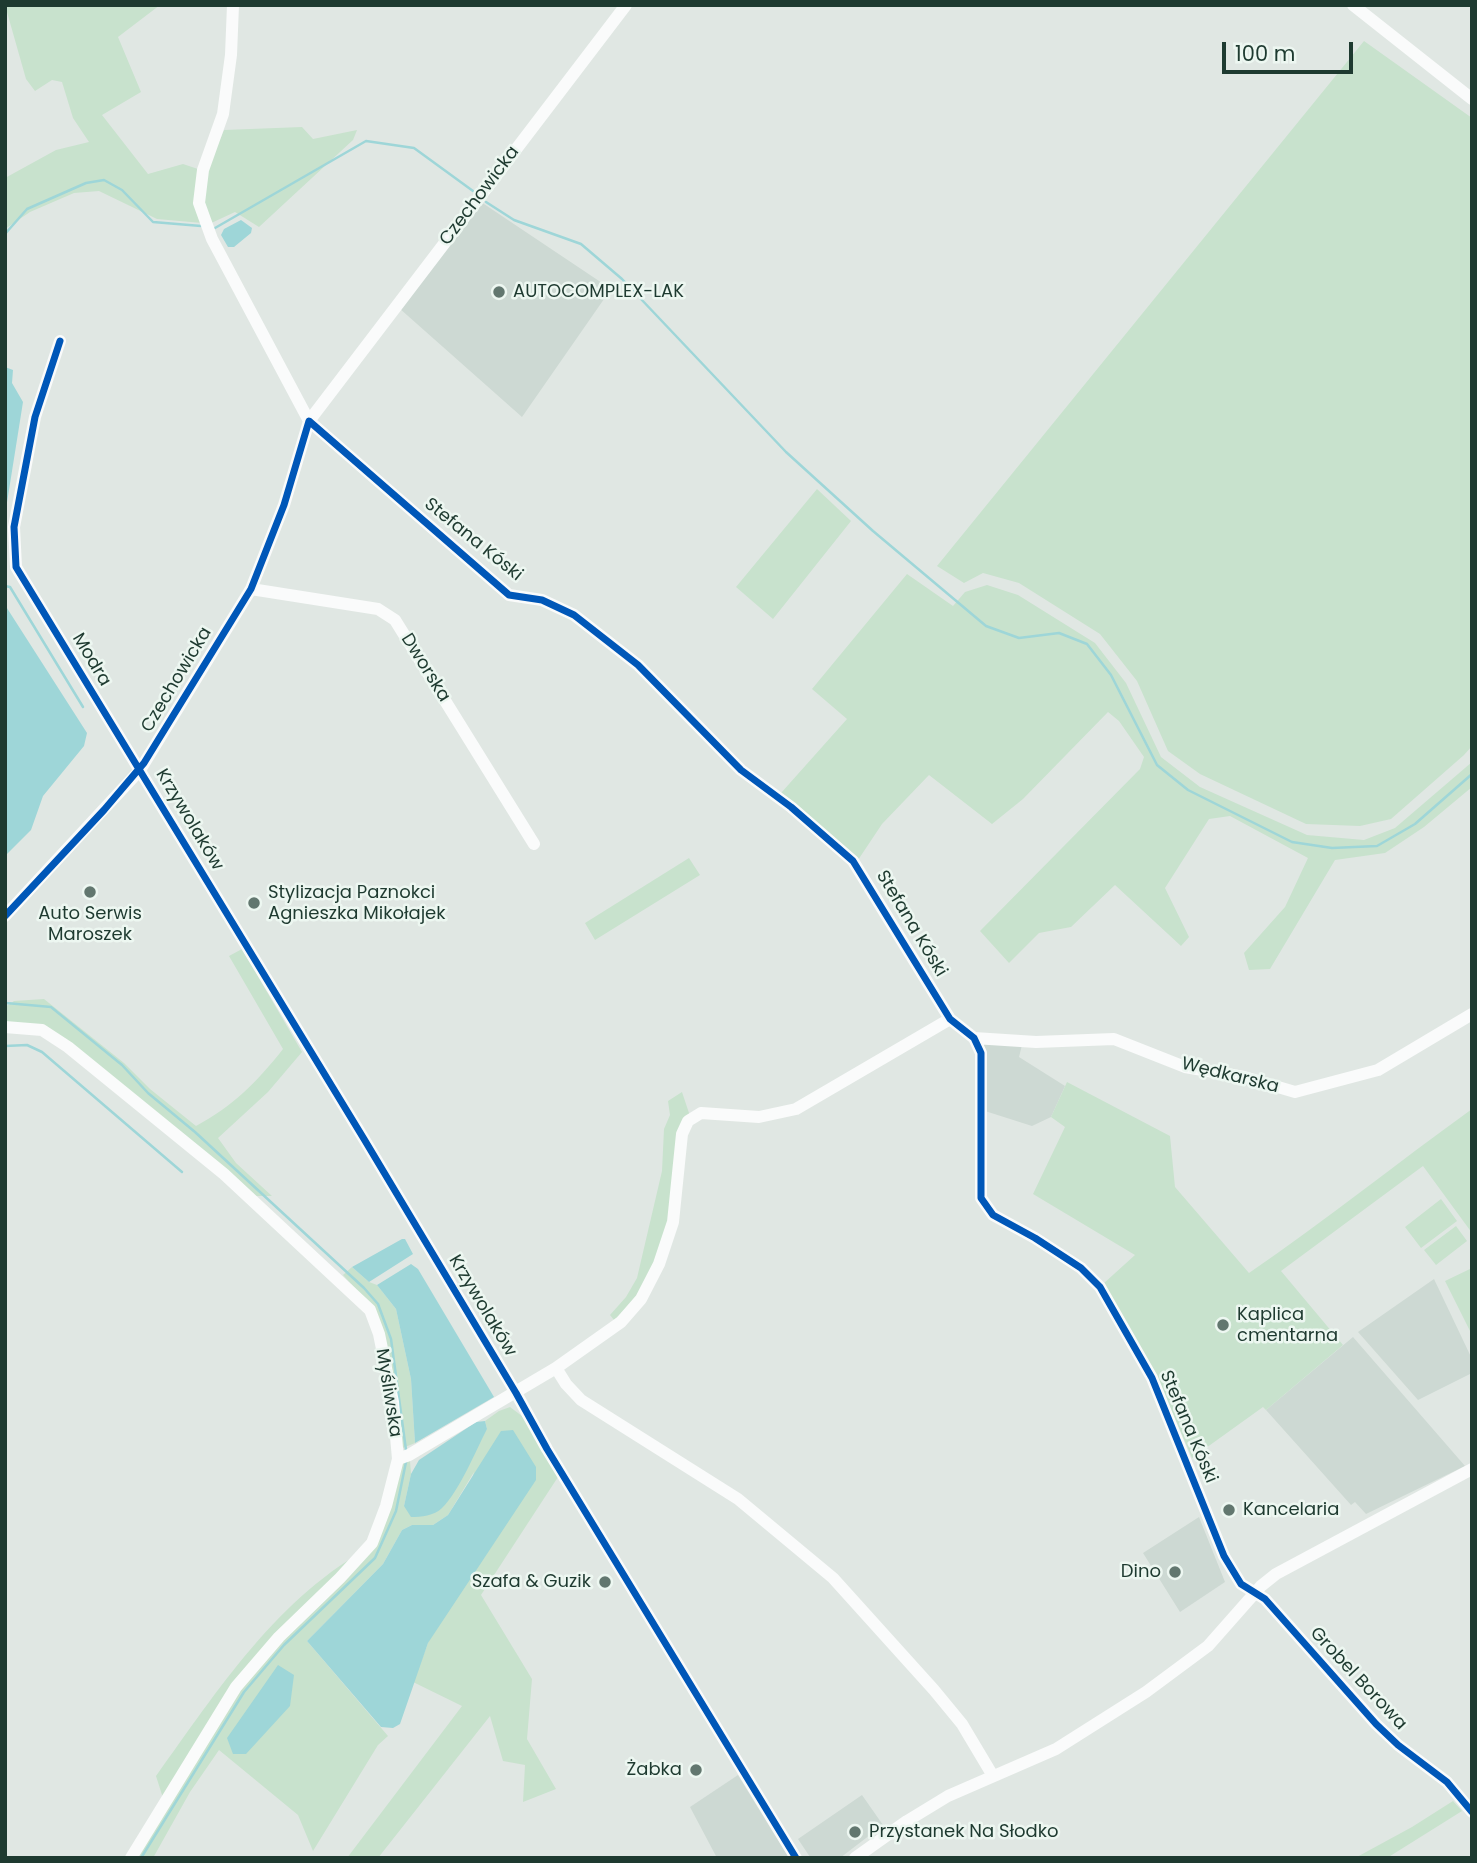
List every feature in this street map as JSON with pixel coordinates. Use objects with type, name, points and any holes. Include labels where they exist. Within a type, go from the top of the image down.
[{"type":"street","name":"Stefana Kóski","points":[[233,5],[231,55],[223,114],[203,170],[199,203],[212,239],[309,421],[509,595],[542,600],[574,615],[638,665],[741,770],[791,807],[853,860],[950,1019],[974,1038],[981,1054],[981,1198],[986,1209],[1082,1268],[1100,1287],[1152,1378],[1224,1556],[1241,1584],[1255,1593]]},
{"type":"street","name":"Czechowicka","points":[[5,916],[140,770],[251,589],[284,505],[309,421],[626,5]]},
{"type":"street","points":[[1353,5],[1472,99]]},
{"type":"street","name":"Modra","points":[[61,341],[35,417],[10,568],[140,770]]},
{"type":"street","name":"Dworska","points":[[251,589],[378,609],[395,620],[534,844]]},
{"type":"street","name":"Krzywolaków","points":[[140,770],[796,1858]]},
{"type":"street","name":"Wędkarska","points":[[974,1038],[1036,1042],[1114,1039],[1185,1067],[1244,1077],[1295,1092],[1378,1070],[1472,1014]]},
{"type":"street","points":[[398,1459],[556,1368],[621,1322],[641,1299],[659,1264],[673,1223],[682,1135],[688,1121],[701,1113],[758,1117],[796,1109],[950,1019]]},
{"type":"street","name":"Myśliwska","points":[[5,1027],[42,1030],[77,1054],[224,1174],[370,1310],[379,1334],[393,1402],[398,1459],[386,1506],[372,1543],[341,1578],[279,1637],[236,1687],[131,1858]]},
{"type":"street","points":[[556,1368],[566,1384],[582,1400],[738,1499],[833,1578],[962,1724],[993,1776]]},
{"type":"street","points":[[856,1858],[929,1807],[1056,1749],[1168,1677],[1208,1646],[1255,1593],[1276,1574],[1472,1469]]},
{"type":"street","name":"Grobel Borowa","points":[[1255,1593],[1265,1600],[1381,1730],[1447,1782],[1472,1812]]},
{"type":"shaded area","points":[[481,202],[611,289],[522,417],[399,308]]},
{"type":"shaded area","points":[[980,1043],[1022,1045],[1019,1057],[1065,1086],[1051,1117],[1032,1126],[985,1111]]},
{"type":"shaded area","points":[[1434,1279],[1472,1359],[1472,1373],[1418,1400],[1358,1332]]},
{"type":"shaded area","points":[[1353,1337],[1465,1466],[1366,1514],[1355,1502],[1351,1505],[1266,1410]]},
{"type":"shaded area","points":[[1199,1517],[1225,1582],[1180,1612],[1143,1553]]},
{"type":"shaded area","points":[[738,1775],[789,1858],[717,1858],[690,1807]]},
{"type":"shaded area","points":[[862,1795],[883,1825],[840,1858],[810,1857],[798,1839]]},
{"type":"green space","points":[[5,5],[160,5],[118,37],[141,92],[102,115],[148,174],[183,164],[201,170],[202,223],[157,219],[99,191],[74,193],[30,212],[5,229],[5,178],[56,150],[89,142],[73,118],[62,82],[52,80],[35,91],[26,79]]},
{"type":"green space","points":[[1364,41],[1472,118],[1472,746],[1391,819],[1360,826],[1306,824],[1200,774],[1168,751],[1137,681],[1100,634],[1019,583],[983,573],[964,583],[937,566]]},
{"type":"green space","points":[[302,127],[313,139],[357,130],[353,140],[259,227],[235,212],[207,225],[205,187],[224,130]]},
{"type":"green space","points":[[817,489],[851,521],[773,619],[736,587]]},
{"type":"green space","points":[[907,574],[953,606],[965,592],[987,585],[1018,595],[1095,643],[1126,683],[1161,757],[1200,787],[1307,835],[1364,840],[1395,828],[1472,762],[1472,787],[1424,827],[1385,853],[1335,860],[1270,969],[1249,970],[1244,953],[1285,907],[1308,858],[1230,816],[1209,819],[1165,888],[1189,937],[1181,946],[1115,885],[1071,927],[1039,933],[1009,963],[980,931],[1140,769],[1144,757],[1119,721],[1108,712],[1023,799],[992,824],[929,775],[882,824],[858,860],[781,793],[847,719],[812,689]]},
{"type":"green space","points":[[689,858],[700,875],[595,940],[585,923]]},
{"type":"green space","points":[[242,949],[302,1052],[268,1092],[218,1138],[236,1163],[272,1196],[256,1196],[70,1043],[5,1023],[5,1007],[14,1001],[44,999],[124,1063],[150,1089],[196,1126],[244,1092],[283,1049],[229,956]]},
{"type":"green space","points":[[1067,1082],[1170,1136],[1175,1187],[1249,1273],[1472,1109],[1472,1233],[1423,1166],[1281,1271],[1343,1345],[1266,1410],[1263,1407],[1192,1458],[1151,1369],[1103,1284],[1135,1255],[1033,1194],[1065,1127],[1051,1117]]},
{"type":"green space","points":[[682,1092],[690,1116],[668,1221],[656,1261],[640,1295],[614,1320],[610,1315],[626,1297],[637,1278],[662,1171],[664,1129],[670,1115],[668,1101]]},
{"type":"green space","points":[[1441,1199],[1457,1221],[1421,1248],[1405,1227]]},
{"type":"green space","points":[[1456,1226],[1467,1241],[1436,1265],[1424,1250]]},
{"type":"green space","points":[[352,1267],[369,1282],[377,1285],[396,1309],[411,1379],[415,1443],[400,1449],[372,1307],[343,1275]]},
{"type":"green space","points":[[1472,1268],[1472,1335],[1445,1281]]},
{"type":"green space","points":[[510,1407],[522,1416],[558,1477],[481,1595],[532,1679],[527,1739],[556,1789],[523,1802],[525,1765],[503,1761],[490,1716],[378,1858],[347,1858],[462,1706],[413,1682],[428,1643],[474,1472],[448,1515],[433,1525],[412,1525],[402,1530],[383,1564],[307,1641],[388,1736],[378,1745],[313,1851],[298,1815],[219,1750],[190,1792],[153,1858],[135,1858],[163,1798],[156,1776],[227,1679],[279,1618],[340,1566],[374,1545],[400,1464],[410,1461],[411,1474],[404,1506],[487,1429],[485,1421]]},
{"type":"green space","points":[[1453,1801],[1462,1811],[1387,1858],[1355,1858],[1412,1827]]},
{"type":"water","points":[[241,220],[252,228],[251,233],[234,247],[228,247],[221,235],[224,229]]},
{"type":"water","points":[[5,367],[13,370],[12,383],[23,402],[5,515]]},
{"type":"water","points":[[5,605],[87,733],[84,746],[43,796],[31,830],[5,856]]},
{"type":"water","points":[[405,1239],[413,1254],[369,1282],[352,1267]]},
{"type":"water","points":[[411,1264],[418,1269],[494,1397],[415,1443],[411,1379],[396,1309],[377,1285]]},
{"type":"water","points":[[485,1421],[487,1429],[461,1482],[448,1501],[435,1513],[411,1517],[404,1506],[411,1474],[419,1460],[476,1422]]},
{"type":"water","points":[[513,1430],[536,1467],[536,1480],[428,1643],[400,1724],[393,1728],[381,1727],[307,1641],[383,1564],[402,1530],[412,1525],[433,1525],[448,1515],[501,1431]]},
{"type":"water","points":[[278,1665],[294,1675],[290,1706],[246,1754],[233,1754],[227,1738]]},
{"type":"waterway","points":[[215,228],[366,141],[414,148],[473,191]]},
{"type":"waterway","points":[[5,234],[27,209],[86,183],[104,180],[122,190],[153,222],[201,226]]},
{"type":"waterway","points":[[486,202],[514,220],[581,244],[622,279],[786,452],[873,531],[986,626],[1019,638],[1059,633],[1087,644],[1111,675],[1157,765],[1188,790],[1292,842],[1332,848],[1377,846],[1415,824],[1472,774]]},
{"type":"waterway","points":[[5,586],[10,587],[83,707]]},
{"type":"waterway","points":[[6,1003],[51,1007],[122,1065],[148,1093],[195,1132],[364,1288],[378,1304],[391,1339],[406,1450]]},
{"type":"waterway","points":[[5,1046],[27,1045],[42,1052],[182,1172]]},
{"type":"waterway","points":[[141,1858],[244,1692],[284,1645],[375,1558],[396,1511],[406,1462]]},
{"type":"cycle path","points":[[60,341],[35,417],[14,527],[16,567],[796,1858]]},
{"type":"cycle path","points":[[5,916],[144,763],[251,589],[284,505],[309,421],[509,595],[542,600],[574,615],[638,665],[741,770],[791,807],[853,861],[950,1019],[974,1038],[981,1053],[981,1198],[993,1215],[1081,1268],[1100,1287],[1152,1378],[1224,1556],[1241,1584],[1265,1599],[1376,1724],[1398,1745],[1447,1782],[1472,1812]]},
{"type":"place","name":"AUTOCOMPLEX-LAK","points":[[499,292]]},
{"type":"place","name":"Auto Serwis Maroszek","points":[[90,892]]},
{"type":"place","name":"Stylizacja Paznokci Agnieszka Mikołajek","points":[[254,903]]},
{"type":"place","name":"Kaplica cmentarna","points":[[1223,1325]]},
{"type":"place","name":"Kancelaria","points":[[1229,1510]]},
{"type":"place","name":"Dino","points":[[1175,1572]]},
{"type":"place","name":"Szafa & Guzik","points":[[605,1582]]},
{"type":"place","name":"Żabka","points":[[696,1770]]},
{"type":"place","name":"Przystanek Na Słodko","points":[[855,1832]]}]
